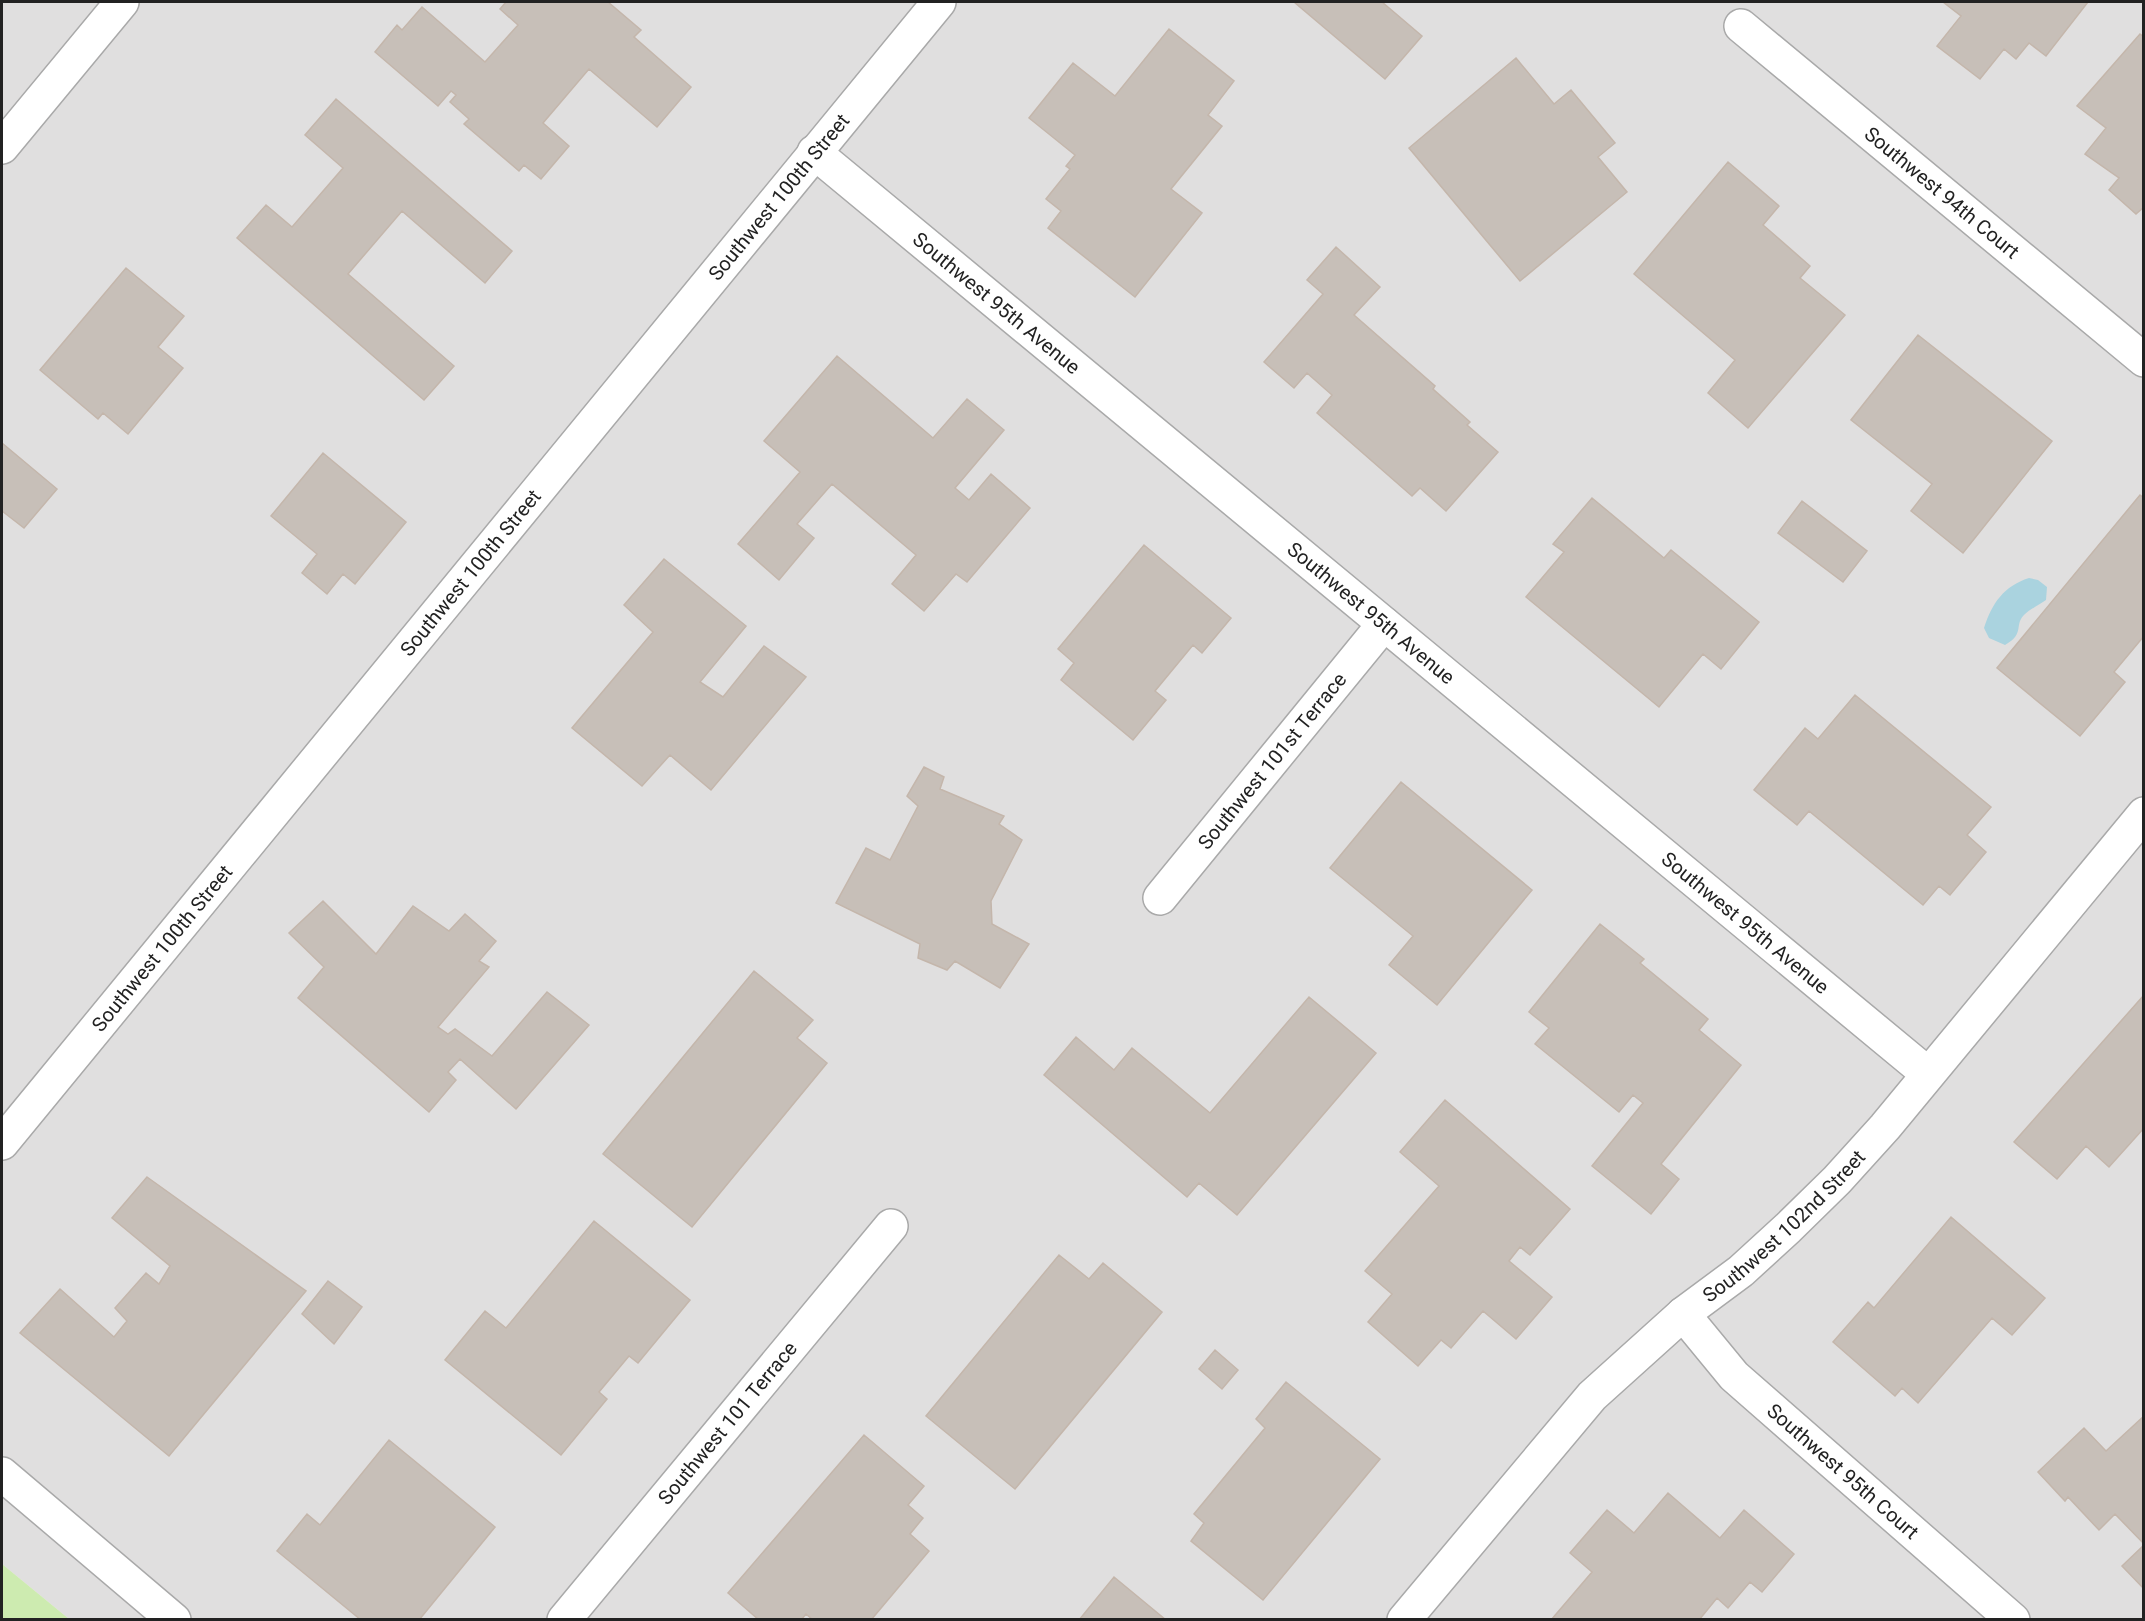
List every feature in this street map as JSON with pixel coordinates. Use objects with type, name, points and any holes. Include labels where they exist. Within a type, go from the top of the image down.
[{"type":"street","points":[[2,147],[122,2]]},
{"type":"street","name":"Southwest 100th Street","points":[[2,1143],[939,2]]},
{"type":"street","name":"Southwest 94th Court","points":[[1741,26],[2144,360]]},
{"type":"street","name":"Southwest 95th Avenue","points":[[814,152],[1928,1074]]},
{"type":"street","name":"Southwest 101st Terrace","points":[[1160,898],[1384,624]]},
{"type":"street","name":"Southwest 102nd Street","points":[[1404,1620],[1592,1396],[1683,1314],[1741,1271],[1788,1228],[1885,1127],[2144,814]]},
{"type":"street","name":"Southwest 101 Terrace","points":[[564,1620],[891,1226]]},
{"type":"street","name":"Southwest 95th Court","points":[[1683,1314],[1734,1376],[2013,1620]]},
{"type":"street","points":[[2,1473],[174,1620]]},
{"type":"shaded area","points":[[2,2],[2143,2],[2143,1619],[69,1619],[2,1564]]},
{"type":"green space","points":[[2,1564],[69,1619],[2,1619]]},
{"type":"water","points":[[2029,578],[2038,580],[2047,587],[2046,600],[2025,614],[2015,637],[2005,645],[1989,638],[1984,628],[1995,603],[2006,591],[2020,581]]},
{"type":"building","points":[[506,2],[608,2],[641,30],[634,37],[691,87],[657,127],[589,69],[543,123],[569,146],[541,179],[524,165],[519,171],[464,124],[469,119],[450,102],[456,95],[451,91],[438,106],[375,52],[397,25],[402,30],[422,7],[485,62],[518,25],[500,9]]},
{"type":"building","points":[[1294,2],[1382,2],[1422,36],[1385,79]]},
{"type":"building","points":[[1943,2],[2088,2],[2046,56],[2029,43],[2016,59],[2004,49],[1980,79],[1937,46],[1961,16]]},
{"type":"building","points":[[1169,29],[1234,81],[1208,115],[1222,126],[1171,189],[1202,213],[1135,297],[1048,228],[1061,211],[1046,199],[1070,169],[1066,166],[1075,155],[1029,118],[1073,63],[1115,96]]},
{"type":"building","points":[[2140,34],[2144,37],[2144,207],[2136,214],[2109,190],[2119,178],[2085,154],[2106,128],[2077,106]]},
{"type":"building","points":[[1516,58],[1554,104],[1571,90],[1615,143],[1598,157],[1627,192],[1520,281],[1409,148]]},
{"type":"building","points":[[336,99],[512,251],[485,283],[402,211],[348,274],[454,366],[424,400],[237,238],[266,205],[292,227],[343,168],[305,135]]},
{"type":"building","points":[[1728,162],[1779,206],[1763,225],[1810,266],[1800,278],[1845,315],[1748,428],[1708,393],[1735,360],[1634,274]]},
{"type":"building","points":[[1336,247],[1380,287],[1354,315],[1435,386],[1433,389],[1470,422],[1467,425],[1498,452],[1446,511],[1420,488],[1412,496],[1317,413],[1332,395],[1307,373],[1294,388],[1264,362],[1323,294],[1307,280]]},
{"type":"building","points":[[126,268],[184,316],[158,347],[183,368],[128,434],[103,413],[98,419],[40,370]]},
{"type":"building","points":[[1918,335],[2052,441],[1963,553],[1911,511],[1932,484],[1851,420]]},
{"type":"building","points":[[837,356],[933,438],[967,399],[1004,430],[955,488],[969,500],[991,474],[1030,508],[967,582],[956,574],[924,611],[892,584],[916,555],[832,484],[797,524],[814,538],[779,580],[738,544],[800,472],[764,441]]},
{"type":"building","points":[[2,443],[57,489],[24,528],[2,511]]},
{"type":"building","points":[[323,453],[406,522],[355,584],[343,574],[327,594],[302,573],[317,554],[271,516]]},
{"type":"building","points":[[2140,495],[2144,498],[2144,636],[2114,672],[2125,682],[2080,736],[1997,668]]},
{"type":"building","points":[[1592,498],[1664,558],[1671,550],[1759,622],[1721,669],[1703,654],[1659,707],[1526,597],[1564,552],[1553,544]]},
{"type":"building","points":[[1802,501],[1867,551],[1843,582],[1778,533]]},
{"type":"building","points":[[1144,545],[1231,618],[1202,653],[1193,645],[1155,691],[1166,700],[1133,740],[1061,680],[1074,663],[1058,649]]},
{"type":"building","points":[[664,559],[746,626],[700,682],[723,697],[764,646],[806,677],[711,790],[670,755],[642,786],[572,728],[653,632],[624,605]]},
{"type":"building","points":[[1855,695],[1991,807],[1967,835],[1986,852],[1950,895],[1939,886],[1923,905],[1809,811],[1797,825],[1754,790],[1805,728],[1818,739]]},
{"type":"building","points":[[924,767],[944,777],[940,789],[1004,816],[999,824],[1022,840],[991,901],[992,924],[1029,944],[1000,988],[955,961],[947,970],[918,958],[920,944],[836,903],[866,848],[890,860],[918,806],[907,796]]},
{"type":"building","points":[[1401,782],[1532,890],[1437,1005],[1389,965],[1413,936],[1330,868]]},
{"type":"building","points":[[323,901],[376,954],[413,906],[449,931],[465,914],[496,941],[479,961],[489,967],[438,1027],[448,1034],[455,1029],[492,1056],[547,992],[589,1025],[516,1109],[460,1059],[448,1072],[456,1080],[429,1112],[298,998],[324,967],[289,933]]},
{"type":"building","points":[[1600,924],[1644,959],[1640,963],[1708,1019],[1699,1030],[1741,1065],[1661,1164],[1679,1179],[1651,1214],[1592,1166],[1643,1103],[1633,1095],[1619,1112],[1535,1044],[1549,1028],[1529,1012]]},
{"type":"building","points":[[754,971],[813,1020],[797,1038],[827,1063],[692,1227],[603,1154]]},
{"type":"building","points":[[2144,995],[2144,1128],[2109,1167],[2086,1146],[2057,1179],[2014,1142]]},
{"type":"building","points":[[1309,997],[1376,1053],[1237,1215],[1199,1183],[1187,1197],[1044,1075],[1076,1037],[1114,1070],[1132,1048],[1210,1113]]},
{"type":"building","points":[[1445,1100],[1570,1209],[1530,1255],[1520,1247],[1509,1261],[1552,1297],[1516,1339],[1483,1311],[1451,1348],[1441,1340],[1418,1366],[1368,1322],[1392,1294],[1365,1271],[1439,1186],[1400,1152]]},
{"type":"building","points":[[147,1177],[306,1291],[169,1456],[20,1333],[60,1289],[114,1337],[127,1321],[115,1308],[146,1273],[159,1284],[170,1266],[112,1218]]},
{"type":"building","points":[[1951,1217],[2045,1298],[2012,1335],[1992,1318],[1918,1403],[1902,1388],[1895,1396],[1833,1342],[1868,1302],[1874,1308]]},
{"type":"building","points":[[594,1221],[690,1300],[638,1363],[629,1356],[599,1392],[607,1399],[561,1455],[445,1360],[485,1311],[506,1328]]},
{"type":"building","points":[[1059,1255],[1089,1279],[1103,1263],[1162,1312],[1015,1489],[926,1416]]},
{"type":"building","points":[[328,1281],[362,1307],[334,1344],[302,1314]]},
{"type":"building","points":[[1215,1350],[1238,1370],[1222,1389],[1199,1369]]},
{"type":"building","points":[[1286,1382],[1380,1459],[1263,1600],[1191,1541],[1204,1523],[1194,1514],[1265,1428],[1256,1419]]},
{"type":"building","points":[[2144,1416],[2144,1544],[2115,1514],[2099,1530],[2068,1497],[2065,1501],[2038,1472],[2084,1428],[2106,1451]]},
{"type":"building","points":[[864,1435],[924,1486],[908,1505],[923,1518],[910,1534],[929,1551],[871,1620],[813,1620],[806,1614],[801,1620],[759,1620],[728,1593]]},
{"type":"building","points":[[389,1440],[495,1527],[419,1620],[361,1620],[277,1551],[307,1514],[320,1525]]},
{"type":"building","points":[[1668,1493],[1720,1538],[1744,1510],[1794,1554],[1762,1592],[1750,1582],[1728,1608],[1717,1598],[1699,1620],[1551,1620],[1592,1572],[1570,1553],[1607,1510],[1634,1533]]},
{"type":"building","points":[[2144,1545],[2144,1589],[2122,1566]]},
{"type":"building","points":[[1114,1577],[1166,1620],[1079,1620]]}]
